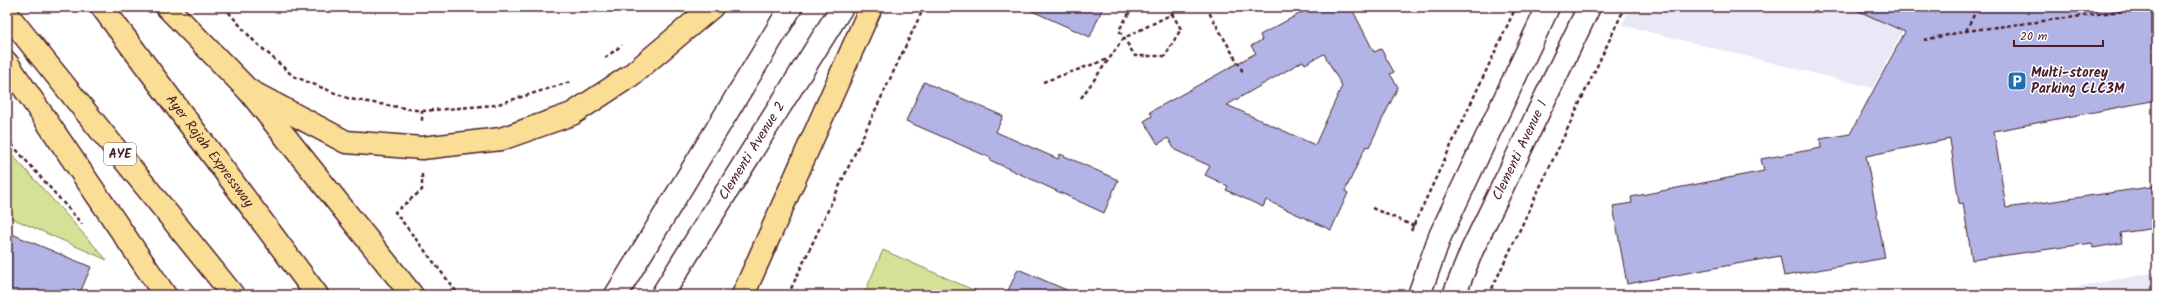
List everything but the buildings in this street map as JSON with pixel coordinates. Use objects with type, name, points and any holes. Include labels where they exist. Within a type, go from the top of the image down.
[{"type":"highway","name":"Ayer Rajah Expressway","points":[[102,7],[317,295]]},
{"type":"highway","points":[[168,7],[248,90],[412,295]]},
{"type":"highway","points":[[248,90],[346,142],[422,148],[502,139],[572,114],[630,76],[712,7]]},
{"type":"highway","points":[[743,295],[871,7]]},
{"type":"highway","name":"AYE","points":[[7,14],[233,295]]},
{"type":"highway","points":[[7,63],[164,295]]},
{"type":"main road","points":[[616,295],[791,7]]},
{"type":"main road","name":"Clementi Avenue 2","points":[[662,295],[842,7]]},
{"type":"main road","points":[[1419,295],[1440,236],[1548,7]]},
{"type":"main road","name":"Clementi Avenue 1","points":[[1454,295],[1472,250],[1589,7]]},
{"type":"path","points":[[788,295],[924,7]]},
{"type":"path","points":[[1133,7],[1119,30],[1135,56],[1165,56],[1181,29],[1168,7]]},
{"type":"path","points":[[1081,98],[1124,38],[1172,14],[1175,7]]},
{"type":"path","points":[[1206,7],[1242,70],[1239,73]]},
{"type":"path","points":[[1489,295],[1625,7]]},
{"type":"path","points":[[1966,31],[1978,7]]},
{"type":"path","points":[[1924,40],[1966,31],[2152,7]]},
{"type":"path","points":[[600,62],[624,43]]},
{"type":"path","points":[[1043,82],[1110,58]]},
{"type":"path","points":[[422,111],[494,105],[576,80]]},
{"type":"path","points":[[7,139],[83,225]]},
{"type":"shaded area","points":[[1631,7],[1915,7],[1873,88],[1622,25]]},
{"type":"shaded area","points":[[2157,272],[2157,295],[2034,295]]},
{"type":"green space","points":[[7,149],[107,260],[7,216]]},
{"type":"green space","points":[[883,250],[978,292],[977,295],[871,295],[865,292]]},
{"type":"place","name":"Multi-storey Parking CLC3M","points":[[2017,81]]}]
